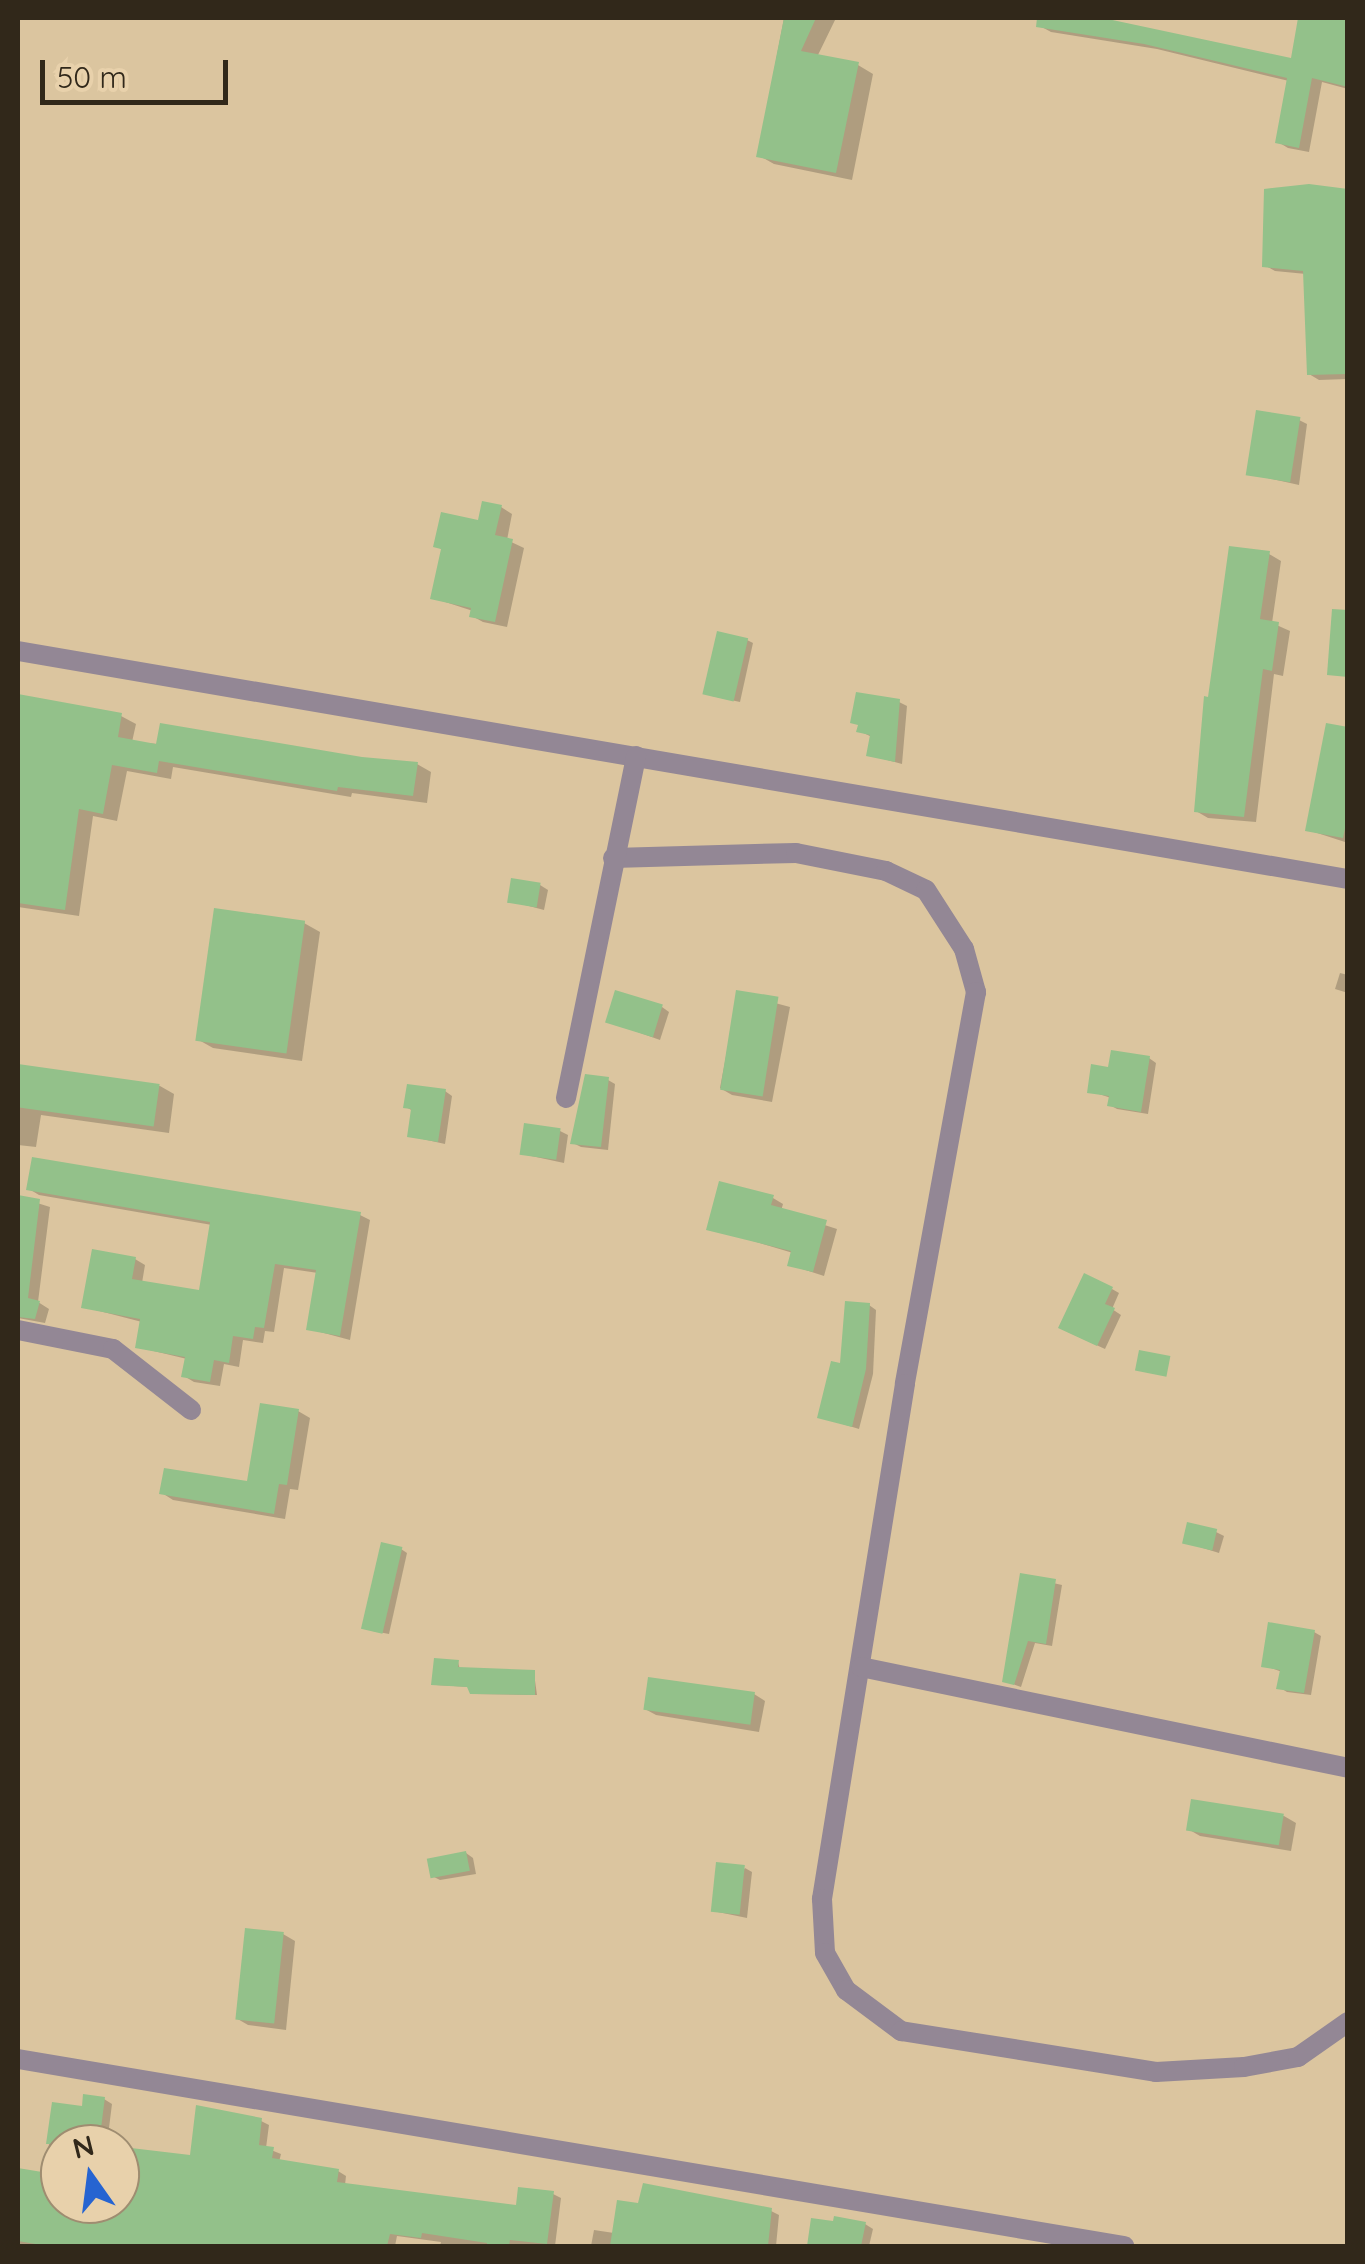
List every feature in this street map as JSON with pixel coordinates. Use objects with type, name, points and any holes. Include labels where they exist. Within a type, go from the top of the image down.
[{"type":"street","points":[[18,652],[1348,880]]},
{"type":"street","points":[[566,1098],[636,756]]},
{"type":"street","points":[[613,858],[796,853],[886,870],[926,890],[964,949],[976,992],[822,1899],[824,1953],[846,1990],[902,2031],[1156,2072],[1244,2067],[1298,2058],[1348,2022]]},
{"type":"street","points":[[18,1330],[112,1349],[191,1410]]},
{"type":"street","points":[[861,1667],[1348,1768]]},
{"type":"street","points":[[18,2059],[1124,2246]]},
{"type":"building","points":[[784,18],[816,18],[801,51],[859,62],[836,173],[756,157]]},
{"type":"building","points":[[1037,18],[1103,18],[1291,58],[1298,18],[1348,18],[1348,87],[1312,78],[1299,148],[1275,143],[1287,78],[1144,44],[1036,27]]},
{"type":"building","points":[[1309,184],[1348,189],[1348,374],[1307,375],[1303,271],[1262,267],[1264,189]]},
{"type":"building","points":[[1256,410],[1300,417],[1290,482],[1246,475]]},
{"type":"building","points":[[482,501],[502,505],[495,535],[513,539],[495,622],[469,617],[471,608],[430,599],[441,549],[433,547],[441,512],[478,520]]},
{"type":"building","points":[[1229,546],[1270,551],[1260,619],[1279,622],[1272,671],[1263,669],[1244,817],[1194,812],[1204,696],[1208,697]]},
{"type":"building","points":[[1332,609],[1348,610],[1348,677],[1327,675]]},
{"type":"building","points":[[717,631],[748,638],[734,702],[702,694]]},
{"type":"building","points":[[856,692],[900,699],[895,762],[866,756],[870,735],[856,732],[858,725],[850,723]]},
{"type":"building","points":[[18,694],[122,713],[118,737],[156,744],[160,723],[362,757],[418,762],[413,796],[338,787],[337,791],[159,761],[157,773],[112,765],[103,814],[79,809],[65,910],[18,903]]},
{"type":"building","points":[[1326,723],[1348,727],[1348,814],[1343,838],[1305,831]]},
{"type":"building","points":[[511,878],[541,883],[537,907],[507,903]]},
{"type":"building","points":[[214,908],[305,921],[286,1053],[195,1041]]},
{"type":"building","points":[[615,990],[663,1005],[653,1037],[605,1023]]},
{"type":"building","points":[[736,990],[778,997],[763,1096],[720,1090]]},
{"type":"building","points":[[1111,1050],[1150,1056],[1141,1112],[1107,1106],[1109,1096],[1087,1093],[1091,1064],[1108,1067]]},
{"type":"building","points":[[18,1064],[160,1084],[154,1126],[18,1107]]},
{"type":"building","points":[[585,1074],[609,1077],[601,1147],[570,1144]]},
{"type":"building","points":[[407,1084],[446,1089],[438,1142],[407,1137],[411,1109],[403,1108]]},
{"type":"building","points":[[524,1123],[561,1128],[556,1160],[520,1155]]},
{"type":"building","points":[[32,1157],[361,1212],[340,1336],[306,1330],[316,1270],[275,1264],[264,1328],[255,1327],[253,1339],[233,1336],[229,1363],[214,1360],[210,1382],[181,1377],[185,1357],[135,1348],[140,1319],[81,1308],[92,1249],[136,1257],[132,1279],[199,1290],[210,1222],[26,1190]]},
{"type":"building","points":[[719,1181],[774,1195],[771,1205],[827,1220],[813,1272],[787,1266],[791,1251],[706,1230]]},
{"type":"building","points":[[18,1195],[40,1199],[28,1298],[40,1301],[35,1319],[18,1317]]},
{"type":"building","points":[[1084,1273],[1113,1287],[1105,1304],[1115,1308],[1097,1346],[1058,1328]]},
{"type":"building","points":[[845,1301],[870,1303],[866,1369],[852,1427],[817,1418],[831,1361],[840,1363]]},
{"type":"building","points":[[1139,1350],[1170,1356],[1166,1377],[1135,1371]]},
{"type":"building","points":[[260,1403],[299,1409],[287,1485],[279,1484],[274,1514],[159,1494],[164,1468],[247,1481]]},
{"type":"building","points":[[1187,1522],[1217,1529],[1212,1550],[1182,1543]]},
{"type":"building","points":[[381,1542],[402,1547],[382,1634],[361,1629]]},
{"type":"building","points":[[1020,1573],[1056,1579],[1046,1644],[1028,1641],[1014,1685],[1002,1682]]},
{"type":"building","points":[[1268,1622],[1315,1630],[1304,1693],[1276,1689],[1280,1670],[1261,1667]]},
{"type":"building","points":[[434,1658],[459,1660],[458,1667],[535,1670],[535,1695],[470,1694],[467,1687],[431,1685]]},
{"type":"building","points":[[648,1677],[755,1692],[750,1725],[643,1710]]},
{"type":"building","points":[[1191,1799],[1284,1814],[1279,1845],[1186,1831]]},
{"type":"building","points":[[466,1851],[470,1871],[431,1878],[427,1859]]},
{"type":"building","points":[[716,1862],[745,1865],[740,1915],[711,1912]]},
{"type":"building","points":[[245,1928],[284,1932],[274,2024],[235,2019]]},
{"type":"building","points":[[83,2094],[105,2097],[102,2124],[49,2124],[52,2102],[82,2106]]},
{"type":"building","points":[[196,2105],[262,2118],[259,2145],[274,2147],[272,2158],[339,2169],[337,2182],[516,2205],[518,2187],[554,2191],[547,2244],[510,2240],[509,2246],[487,2246],[422,2233],[421,2238],[390,2234],[387,2246],[47,2246],[18,2241],[18,2168],[40,2172],[40,2224],[140,2224],[140,2149],[190,2155]]},
{"type":"building","points":[[643,2183],[772,2208],[768,2246],[610,2246],[617,2200],[638,2203]]},
{"type":"building","points":[[834,2216],[866,2222],[861,2246],[807,2246],[811,2218],[833,2221]]}]
